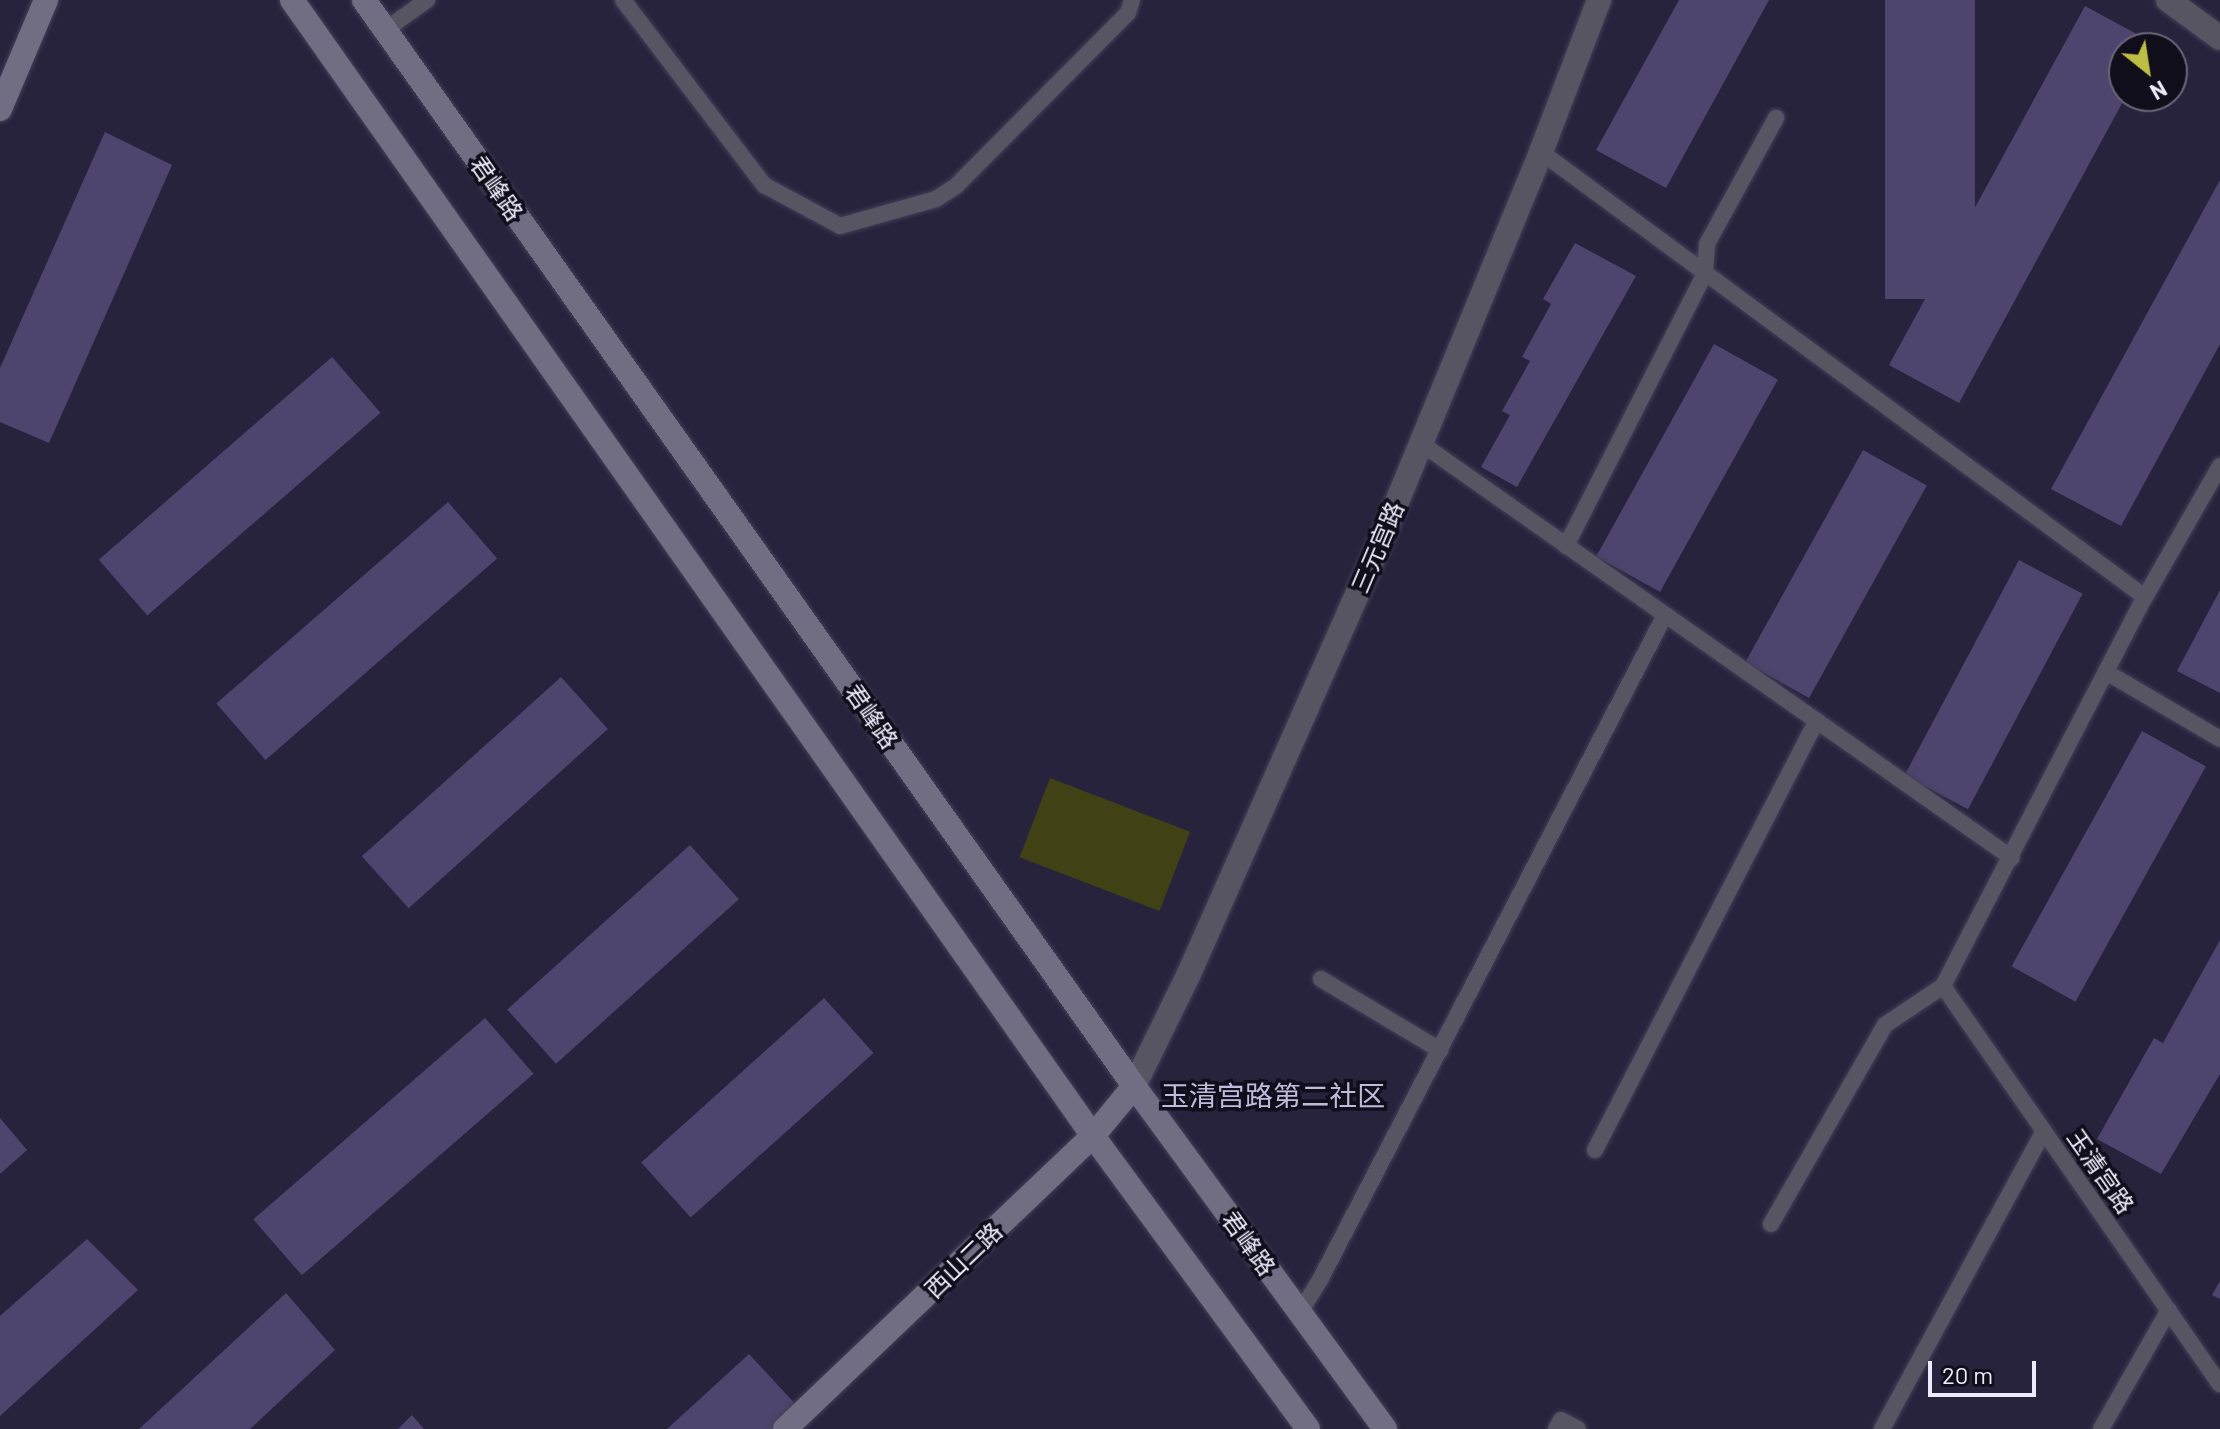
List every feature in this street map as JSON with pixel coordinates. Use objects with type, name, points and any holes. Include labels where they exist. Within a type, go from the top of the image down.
[{"type":"main road","points":[[0,109],[46,0]]},
{"type":"main road","points":[[292,0],[1093,1136],[1308,1429]]},
{"type":"main road","name":"君峰路","points":[[364,0],[1134,1086],[1385,1429]]},
{"type":"main road","name":"西山二路","points":[[785,1429],[1093,1136],[1134,1086]]},
{"type":"street","name":"三元宫路","points":[[1134,1086],[1188,976],[1342,629],[1541,152],[1599,0]]},
{"type":"street","points":[[2168,0],[2220,38]]},
{"type":"lane","points":[[385,30],[427,0]]},
{"type":"lane","points":[[623,0],[764,185],[840,226],[936,199],[956,186],[1128,13],[1132,0]]},
{"type":"lane","points":[[1566,546],[1705,273],[1707,244],[1776,118]]},
{"type":"lane","points":[[1541,152],[2145,597]]},
{"type":"lane","points":[[1419,442],[2012,858]]},
{"type":"lane","points":[[1771,1224],[1885,1025],[1943,986],[2145,597],[2220,466]]},
{"type":"lane","points":[[1300,1312],[1440,1050],[1665,615]]},
{"type":"lane","points":[[2106,672],[2220,739]]},
{"type":"lane","points":[[1595,1150],[1816,721]]},
{"type":"lane","points":[[1321,979],[1440,1050]]},
{"type":"lane","name":"玉清宫路","points":[[1943,986],[2220,1384]]},
{"type":"lane","points":[[1882,1429],[2044,1131]]},
{"type":"lane","points":[[2101,1429],[2169,1310]]},
{"type":"lane","points":[[1556,1429],[1561,1420],[1578,1429]]},
{"type":"shaded area","points":[[1050,778],[1190,832],[1160,911],[1020,857]]},
{"type":"building","points":[[1679,0],[1769,0],[1666,188],[1596,150]]},
{"type":"building","points":[[1885,0],[1975,0],[1975,299],[1885,299]]},
{"type":"building","points":[[2085,6],[2133,32],[2108,32],[2108,112],[2117,112],[1959,403],[1889,365]]},
{"type":"building","points":[[105,132],[172,165],[49,443],[0,422],[0,368]]},
{"type":"building","points":[[2220,180],[2220,344],[2121,526],[2051,489]]},
{"type":"building","points":[[1575,243],[1636,276],[1517,487],[1481,467],[1510,415],[1502,411],[1530,361],[1522,357],[1551,304],[1543,299]]},
{"type":"building","points":[[1714,344],[1778,379],[1660,592],[1596,557]]},
{"type":"building","points":[[332,357],[381,413],[147,616],[99,560]]},
{"type":"building","points":[[1863,450],[1927,485],[1809,698],[1745,663]]},
{"type":"building","points":[[448,502],[497,559],[266,760],[216,703]]},
{"type":"building","points":[[2019,560],[2083,594],[1968,809],[1904,775]]},
{"type":"building","points":[[2220,590],[2220,693],[2177,671]]},
{"type":"building","points":[[561,677],[608,729],[409,908],[362,856]]},
{"type":"building","points":[[2142,731],[2206,766],[2075,1002],[2012,966]]},
{"type":"building","points":[[690,845],[739,899],[556,1064],[507,1010]]},
{"type":"building","points":[[2220,940],[2220,1074],[2161,1174],[2097,1139],[2154,1038],[2163,1043]]},
{"type":"building","points":[[824,998],[874,1053],[691,1218],[641,1163]]},
{"type":"building","points":[[485,1018],[534,1074],[302,1275],[253,1219]]},
{"type":"building","points":[[0,1118],[27,1150],[0,1174]]},
{"type":"building","points":[[87,1239],[138,1290],[0,1416],[0,1316]]},
{"type":"building","points":[[2220,1281],[2220,1299],[2212,1295]]},
{"type":"building","points":[[286,1293],[335,1350],[250,1429],[139,1429]]},
{"type":"building","points":[[749,1354],[799,1408],[776,1429],[667,1429]]},
{"type":"building","points":[[412,1415],[424,1429],[398,1429]]},
{"type":"district","name":"玉清宫路第二社区","points":[[1273,1095]]}]
